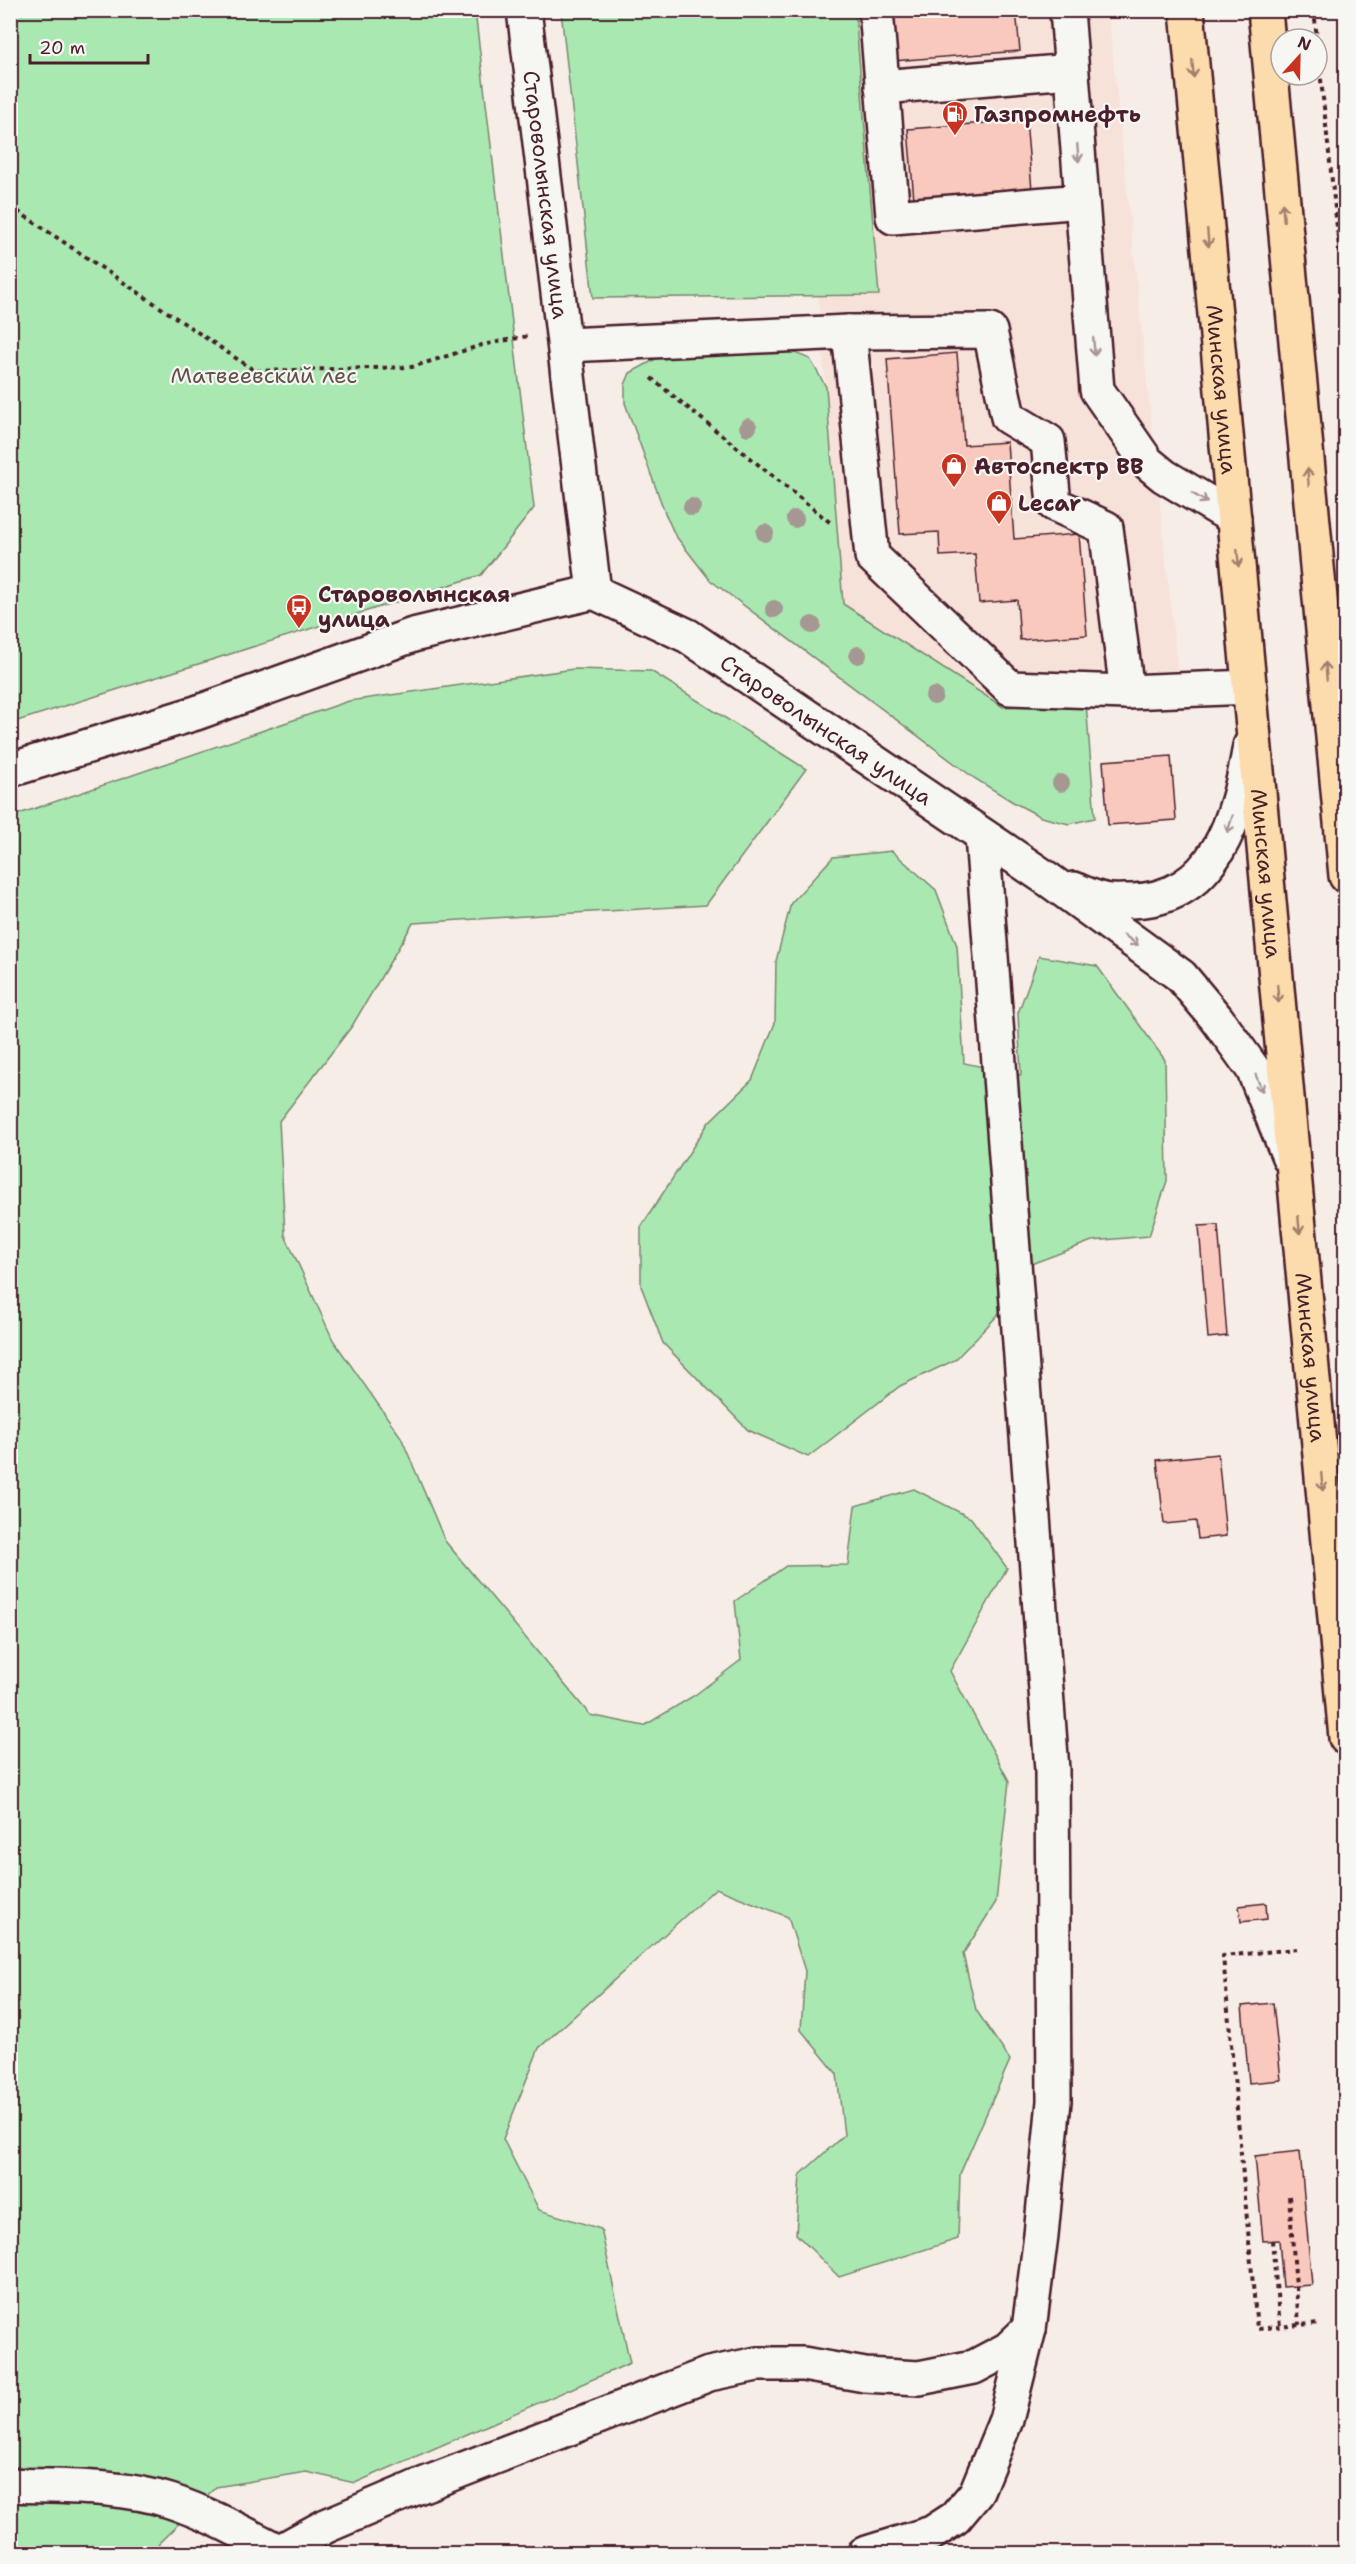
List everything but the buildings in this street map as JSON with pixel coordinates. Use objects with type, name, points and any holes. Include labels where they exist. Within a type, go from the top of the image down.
[{"type":"main road","name":"Минская улица","points":[[1187,10],[1346,1738]]},
{"type":"main road","points":[[1264,10],[1339,731],[1346,876]]},
{"type":"street","name":"Староволынская улица","points":[[524,10],[594,592],[688,636],[1049,880]]},
{"type":"street","points":[[876,10],[893,217],[1082,201]]},
{"type":"street","points":[[1066,10],[1097,390],[1147,462],[1164,476],[1234,518]]},
{"type":"street","points":[[882,87],[1071,71]]},
{"type":"street","points":[[565,337],[609,344],[849,332],[990,331],[1008,417],[1048,441],[1053,504],[1106,528],[1127,692]]},
{"type":"street","points":[[849,332],[872,556],[1010,688],[1127,692],[1250,687]]},
{"type":"street","points":[[10,770],[196,713],[413,635],[594,592]]},
{"type":"street","points":[[1049,880],[1105,901],[1149,901],[1174,892],[1206,869],[1227,835],[1243,785],[1253,726]]},
{"type":"street","points":[[864,2553],[932,2533],[955,2518],[976,2493],[1006,2420],[1029,2329],[1054,2101],[1052,1770],[982,836]]},
{"type":"street","points":[[1049,880],[1181,976],[1253,1069],[1294,1167]]},
{"type":"street","points":[[10,2485],[119,2491],[169,2501],[217,2520],[276,2552],[326,2526],[415,2488],[709,2374],[757,2364],[802,2364],[865,2375],[919,2378],[974,2367],[1008,2349],[1029,2329]]},
{"type":"path","points":[[1314,10],[1316,27]]},
{"type":"path","points":[[1322,87],[1346,310]]},
{"type":"path","points":[[10,206],[255,371],[412,367],[482,345],[565,337]]},
{"type":"path","points":[[609,344],[872,556]]},
{"type":"path","points":[[1297,1949],[1223,1956],[1257,2329],[1320,2323]]},
{"type":"path","points":[[1288,2196],[1299,2325]]},
{"type":"path","points":[[1272,2240],[1280,2327]]},
{"type":"shaded area","points":[[855,11],[1108,11],[1181,703],[1086,702],[1003,707],[843,605],[818,295],[879,294]]},
{"type":"green space","name":"Матвеевский лес","points":[[11,10],[475,11],[534,508],[481,575],[11,723]]},
{"type":"green space","points":[[561,11],[855,11],[879,295],[593,298]]},
{"type":"green space","points":[[783,348],[810,359],[826,387],[843,604],[1003,707],[1086,702],[1095,818],[1069,824],[1041,817],[974,778],[710,580],[675,535],[625,403],[625,385],[630,373],[663,355]]},
{"type":"green space","points":[[574,669],[651,671],[806,769],[706,905],[413,923],[352,1026],[279,1121],[285,1235],[333,1340],[401,1437],[445,1541],[590,1715],[644,1726],[695,1695],[741,1660],[735,1601],[786,1566],[848,1565],[855,1506],[914,1489],[971,1518],[1007,1568],[950,1671],[1009,1781],[996,1902],[963,1954],[976,2010],[1010,2060],[960,2174],[958,2239],[839,2277],[796,2234],[800,2175],[844,2135],[837,2074],[801,2030],[805,1971],[788,1917],[716,1888],[539,2048],[503,2139],[539,2210],[601,2229],[630,2363],[355,2483],[306,2472],[216,2487],[159,2543],[153,2553],[11,2553],[10,817],[349,701]]},
{"type":"green space","points":[[892,851],[936,890],[957,946],[964,1063],[1021,1075],[1018,1013],[1039,956],[1097,966],[1165,1060],[1167,1181],[1149,1236],[1092,1241],[1031,1264],[997,1316],[955,1360],[900,1386],[808,1457],[748,1430],[663,1343],[641,1286],[641,1227],[709,1122],[752,1080],[775,1023],[776,961],[791,903],[833,857]]},
{"type":"place","name":"Газпромнефть","points":[[955,137]]},
{"type":"place","name":"Автоспектр ВВ","points":[[954,489]]},
{"type":"place","name":"Lecar","points":[[999,526]]},
{"type":"place","name":"Староволынская улица","points":[[299,630]]}]
